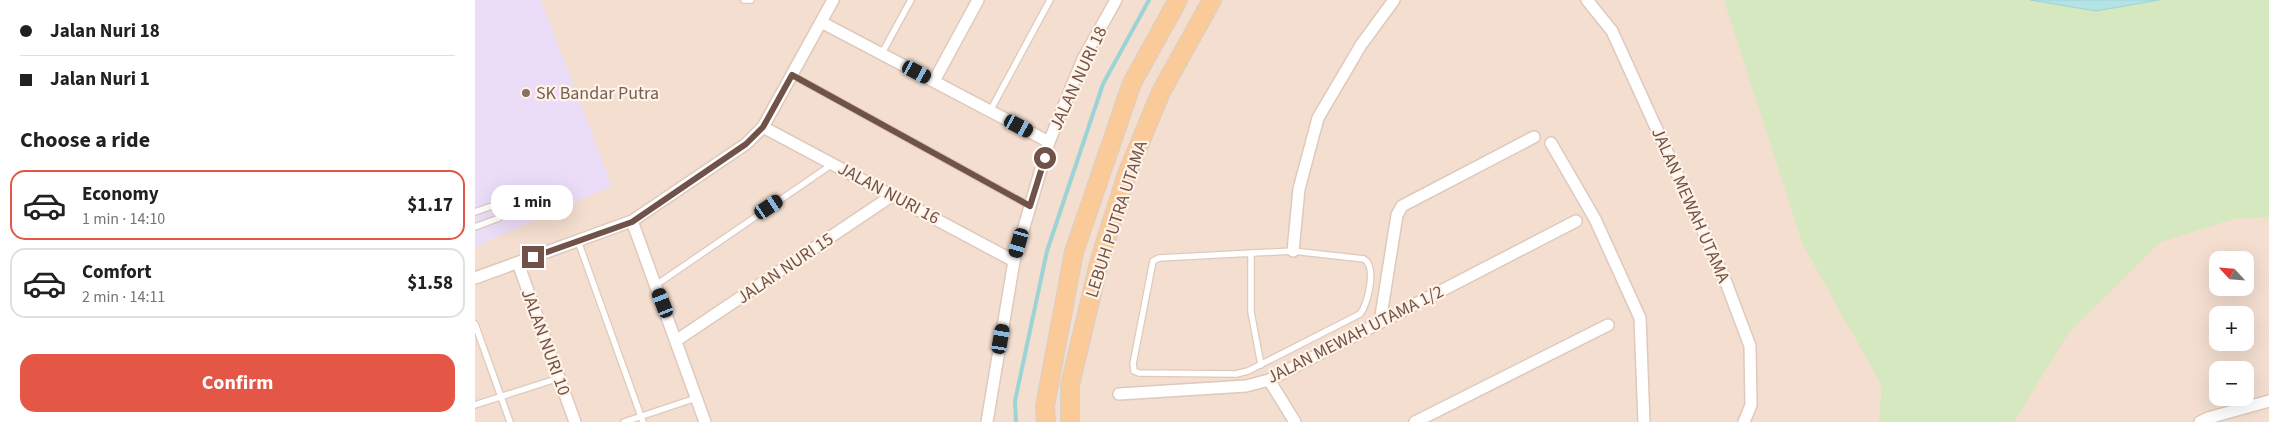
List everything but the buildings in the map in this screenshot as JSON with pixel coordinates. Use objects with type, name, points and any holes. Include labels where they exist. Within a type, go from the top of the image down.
[{"type":"main road","name":"LEBUH PUTRA UTAMA","points":[[1046,422],[1045,406],[1074,252],[1131,83],[1178,0]]},
{"type":"main road","name":"LEBUH PUTRA UTAMA","points":[[1070,422],[1070,385],[1100,259],[1127,174],[1161,92],[1212,0]]},
{"type":"street","points":[[475,278],[632,222],[746,144],[763,127],[833,0]]},
{"type":"street","points":[[934,81],[979,0]]},
{"type":"street","name":"JALAN NURI 18","points":[[987,422],[1014,261],[1049,142],[1083,59],[1116,0]]},
{"type":"street","points":[[1293,251],[1299,188],[1318,118],[1361,45],[1394,0]]},
{"type":"street","name":"JALAN MEWAH UTAMA","points":[[1587,0],[1612,30],[1724,277],[1749,346],[1751,405],[1744,422]]},
{"type":"street","points":[[821,22],[1049,142]]},
{"type":"street","name":"JALAN NURI 16","points":[[763,127],[834,163],[1014,261]]},
{"type":"street","points":[[1380,322],[1397,215],[1402,206],[1534,137]]},
{"type":"street","points":[[1551,143],[1595,220],[1640,318],[1644,422]]},
{"type":"street","name":"JALAN NURI 15","points":[[677,340],[893,195]]},
{"type":"street","name":"JALAN MEWAH UTAMA 1/2","points":[[1119,394],[1246,386],[1269,380],[1576,221]]},
{"type":"street","points":[[632,222],[677,340],[705,422]]},
{"type":"street","name":"JALAN NURI 10","points":[[518,263],[575,422]]},
{"type":"street","points":[[1415,422],[1608,325]]},
{"type":"street","points":[[1269,380],[1295,422]]},
{"type":"street","points":[[2200,422],[2207,418],[2269,401]]},
{"type":"lane","points":[[744,0],[751,0]]},
{"type":"lane","points":[[882,53],[911,0]]},
{"type":"lane","points":[[990,111],[1050,0]]},
{"type":"lane","points":[[792,75],[1030,206]]},
{"type":"lane","points":[[656,284],[834,163]]},
{"type":"lane","points":[[475,212],[495,205],[503,212],[499,218],[475,227]]},
{"type":"lane","points":[[578,241],[642,419]]},
{"type":"lane","points":[[1293,251],[1365,259],[1368,261],[1371,267],[1366,306],[1360,314],[1261,364],[1236,374],[1139,373],[1134,371],[1133,364],[1153,261],[1159,258],[1293,251]]},
{"type":"lane","points":[[1251,253],[1251,312],[1261,364]]},
{"type":"lane","points":[[475,324],[510,422]]},
{"type":"lane","points":[[475,406],[559,378]]},
{"type":"lane","points":[[624,422],[642,419],[696,398]]},
{"type":"shaded area","points":[[475,0],[2269,0],[2269,422],[475,422]]},
{"type":"shaded area","name":"SK Bandar Putra","points":[[475,0],[541,0],[612,186],[475,247]]},
{"type":"green space","points":[[1724,0],[2269,0],[2269,217],[2234,219],[2160,242],[2069,332],[2014,422],[1879,422],[1882,386],[1803,245]]},
{"type":"water","points":[[2030,0],[2159,0],[2096,11]]},
{"type":"waterway","points":[[1016,422],[1015,401],[1047,251],[1103,84],[1149,0]]},
{"type":"place","name":"SK Bandar Putra","points":[[526,93]]},
{"type":"route","points":[[533,257],[632,222],[746,144],[763,127],[792,75],[1030,206],[1045,158]]}]
